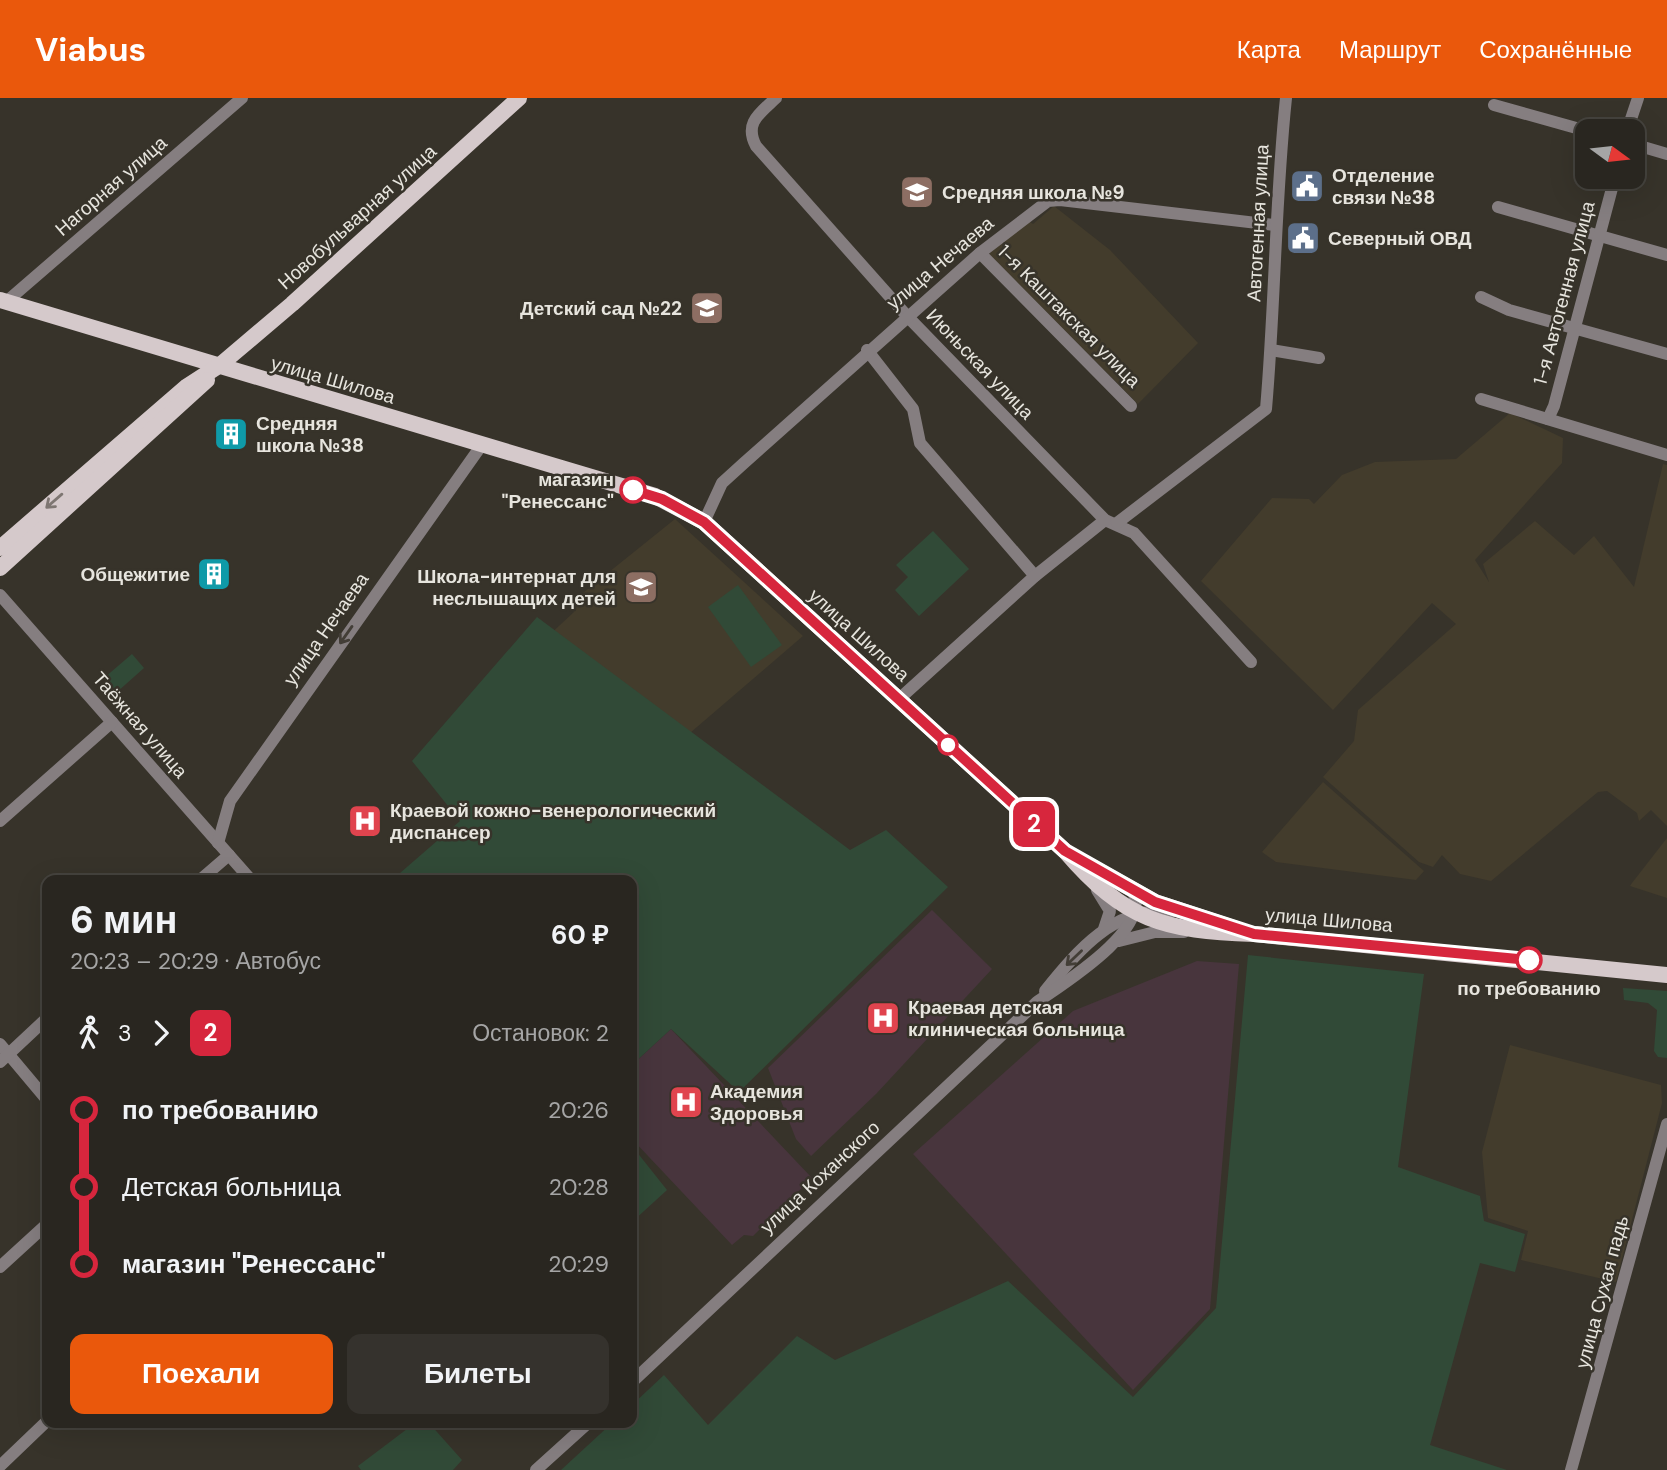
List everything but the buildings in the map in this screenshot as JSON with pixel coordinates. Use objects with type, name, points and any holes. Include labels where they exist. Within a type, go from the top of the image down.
[{"type":"main road","name":"Новобульварная улица","points":[[0,548],[186,387],[220,365],[365,239],[519,98]]},
{"type":"main road","name":"улица Шилова","points":[[3,301],[220,365],[255,379],[655,496],[704,522],[1065,851],[1088,878],[1135,913],[1168,926],[1198,924],[1254,934],[1667,975]]},
{"type":"main road","name":"Новобульварная улица","points":[[0,568],[199,390],[220,365]]},
{"type":"main road","points":[[1065,851],[1133,892],[1198,924]]},
{"type":"street","name":"Нагорная улица","points":[[3,301],[242,98]]},
{"type":"street","name":"Июньская улица","points":[[776,98],[752,121],[750,134],[756,146],[907,316],[1111,522],[1134,533],[1251,662]]},
{"type":"street","name":"Автогенная улица","points":[[1111,522],[1266,409],[1271,350],[1274,225],[1286,98]]},
{"type":"street","points":[[1632,119],[1638,98]]},
{"type":"street","points":[[1494,105],[1575,128]]},
{"type":"street","points":[[1645,148],[1667,154]]},
{"type":"street","name":"1-я Автогенная улица","points":[[1548,419],[1554,406],[1612,189]]},
{"type":"street","name":"улица Нечаева","points":[[704,522],[722,483],[867,350],[1036,209],[1060,200],[1274,225]]},
{"type":"street","points":[[1498,207],[1667,255]]},
{"type":"street","name":"1-я Каштакская улица","points":[[980,253],[1131,406]]},
{"type":"street","points":[[1481,297],[1509,310],[1667,354]]},
{"type":"street","points":[[867,350],[913,409],[920,443],[1035,576]]},
{"type":"street","points":[[1271,350],[1320,358]]},
{"type":"street","points":[[1481,399],[1667,455]]},
{"type":"street","name":"улица Нечаева","points":[[218,843],[230,800],[481,446]]},
{"type":"street","points":[[898,700],[1035,576],[1111,522]]},
{"type":"street","name":"Таёжная улица","points":[[0,595],[247,875]]},
{"type":"street","points":[[0,821],[112,722]]},
{"type":"street","points":[[206,875],[229,855]]},
{"type":"street","points":[[1088,878],[1110,911],[1103,931]]},
{"type":"street","points":[[1037,1002],[1077,974],[1128,928],[1135,913],[1136,899],[1133,892]]},
{"type":"street","points":[[1037,1002],[1060,972],[1103,931],[1118,919],[1135,913]]},
{"type":"street","points":[[1109,945],[1129,936],[1198,924]]},
{"type":"street","name":"улица Коханского","points":[[637,1377],[1037,1002]]},
{"type":"street","points":[[5,1058],[42,1023]]},
{"type":"street","points":[[0,1044],[5,1058],[42,1095]]},
{"type":"street","name":"улица Сухая падь","points":[[1571,1470],[1667,1124]]},
{"type":"street","points":[[0,1267],[42,1229]]},
{"type":"street","points":[[0,1466],[42,1426]]},
{"type":"street","points":[[536,1470],[582,1428]]},
{"type":"shaded area","points":[[1054,206],[1110,250],[1198,343],[1138,404],[989,254],[1027,220],[1033,224]]},
{"type":"shaded area","points":[[1510,413],[1563,438],[1562,463],[1475,560],[1489,582],[1483,564],[1535,521],[1574,555],[1594,536],[1634,587],[1663,464],[1667,465],[1667,826],[1651,810],[1639,821],[1637,813],[1607,791],[1598,792],[1491,881],[1460,874],[1442,855],[1433,867],[1419,862],[1323,777],[1354,741],[1358,710],[1456,624],[1432,603],[1333,710],[1201,581],[1272,498],[1309,499],[1314,504],[1342,475],[1375,462],[1456,459]]},
{"type":"shaded area","points":[[675,519],[803,636],[683,739],[546,638],[574,612],[568,605]]},
{"type":"shaded area","points":[[1323,782],[1424,871],[1416,880],[1276,862],[1262,852]]},
{"type":"shaded area","points":[[1667,838],[1667,898],[1630,886],[1632,883]]},
{"type":"shaded area","name":"Краевая детская клиническая больница","points":[[932,910],[992,969],[876,1094],[811,1156],[796,1139],[768,1068]]},
{"type":"shaded area","points":[[1197,961],[1239,964],[1210,1309],[1133,1390],[913,1154],[1073,1011]]},
{"type":"shaded area","name":"Академия Здоровья","points":[[671,1029],[812,1178],[753,1236],[744,1235],[732,1245],[637,1144],[637,1060]]},
{"type":"shaded area","points":[[1510,1045],[1661,1085],[1662,1103],[1616,1282],[1521,1260],[1528,1231],[1488,1218],[1482,1152]]},
{"type":"green space","points":[[933,531],[969,569],[919,616],[895,590],[908,577],[896,565]]},
{"type":"green space","points":[[738,585],[782,645],[751,667],[708,607]]},
{"type":"green space","points":[[537,617],[850,850],[886,830],[948,887],[739,1092],[671,1029],[637,1060],[637,875],[398,875],[460,821],[412,761]]},
{"type":"green space","points":[[132,654],[144,668],[117,692],[104,678]]},
{"type":"green space","points":[[1248,955],[1424,974],[1398,1167],[1480,1196],[1484,1221],[1525,1234],[1515,1272],[1480,1263],[1430,1445],[1507,1470],[561,1470],[607,1428],[637,1428],[637,1400],[664,1375],[708,1425],[797,1336],[835,1360],[1008,1281],[1133,1397],[1216,1308]]},
{"type":"green space","points":[[1623,988],[1667,991],[1667,1058],[1658,1057],[1654,1051],[1657,1010],[1648,1003],[1624,1000]]},
{"type":"green space","points":[[637,1152],[667,1190],[637,1217]]},
{"type":"green space","points":[[408,1428],[433,1428],[462,1460],[453,1470],[361,1470],[358,1466]]},
{"type":"bus line","name":"2","points":[[633,490],[685,509],[704,522],[1065,851],[1133,892],[1155,902],[1254,934],[1529,960]]},
{"type":"place","name":"Отделение связи №38","points":[[1307,186]]},
{"type":"place","name":"Средняя школа №9","points":[[917,192]]},
{"type":"place","name":"Северный ОВД","points":[[1303,238]]},
{"type":"place","name":"Детский сад №22","points":[[707,308]]},
{"type":"place","name":"Средняя школа №38","points":[[231,434]]},
{"type":"place","name":"магазин \"Ренессанс\"","points":[[633,490]]},
{"type":"place","name":"Общежитие","points":[[214,574]]},
{"type":"place","name":"Школа-интернат для неслышащих детей","points":[[641,587]]},
{"type":"place","name":"Краевой кожно-венерологический диспансер","points":[[365,821]]},
{"type":"place","name":"по требованию","points":[[1529,960]]},
{"type":"place","name":"Краевая детская клиническая больница","points":[[883,1018]]},
{"type":"place","name":"Академия Здоровья","points":[[686,1102]]}]
